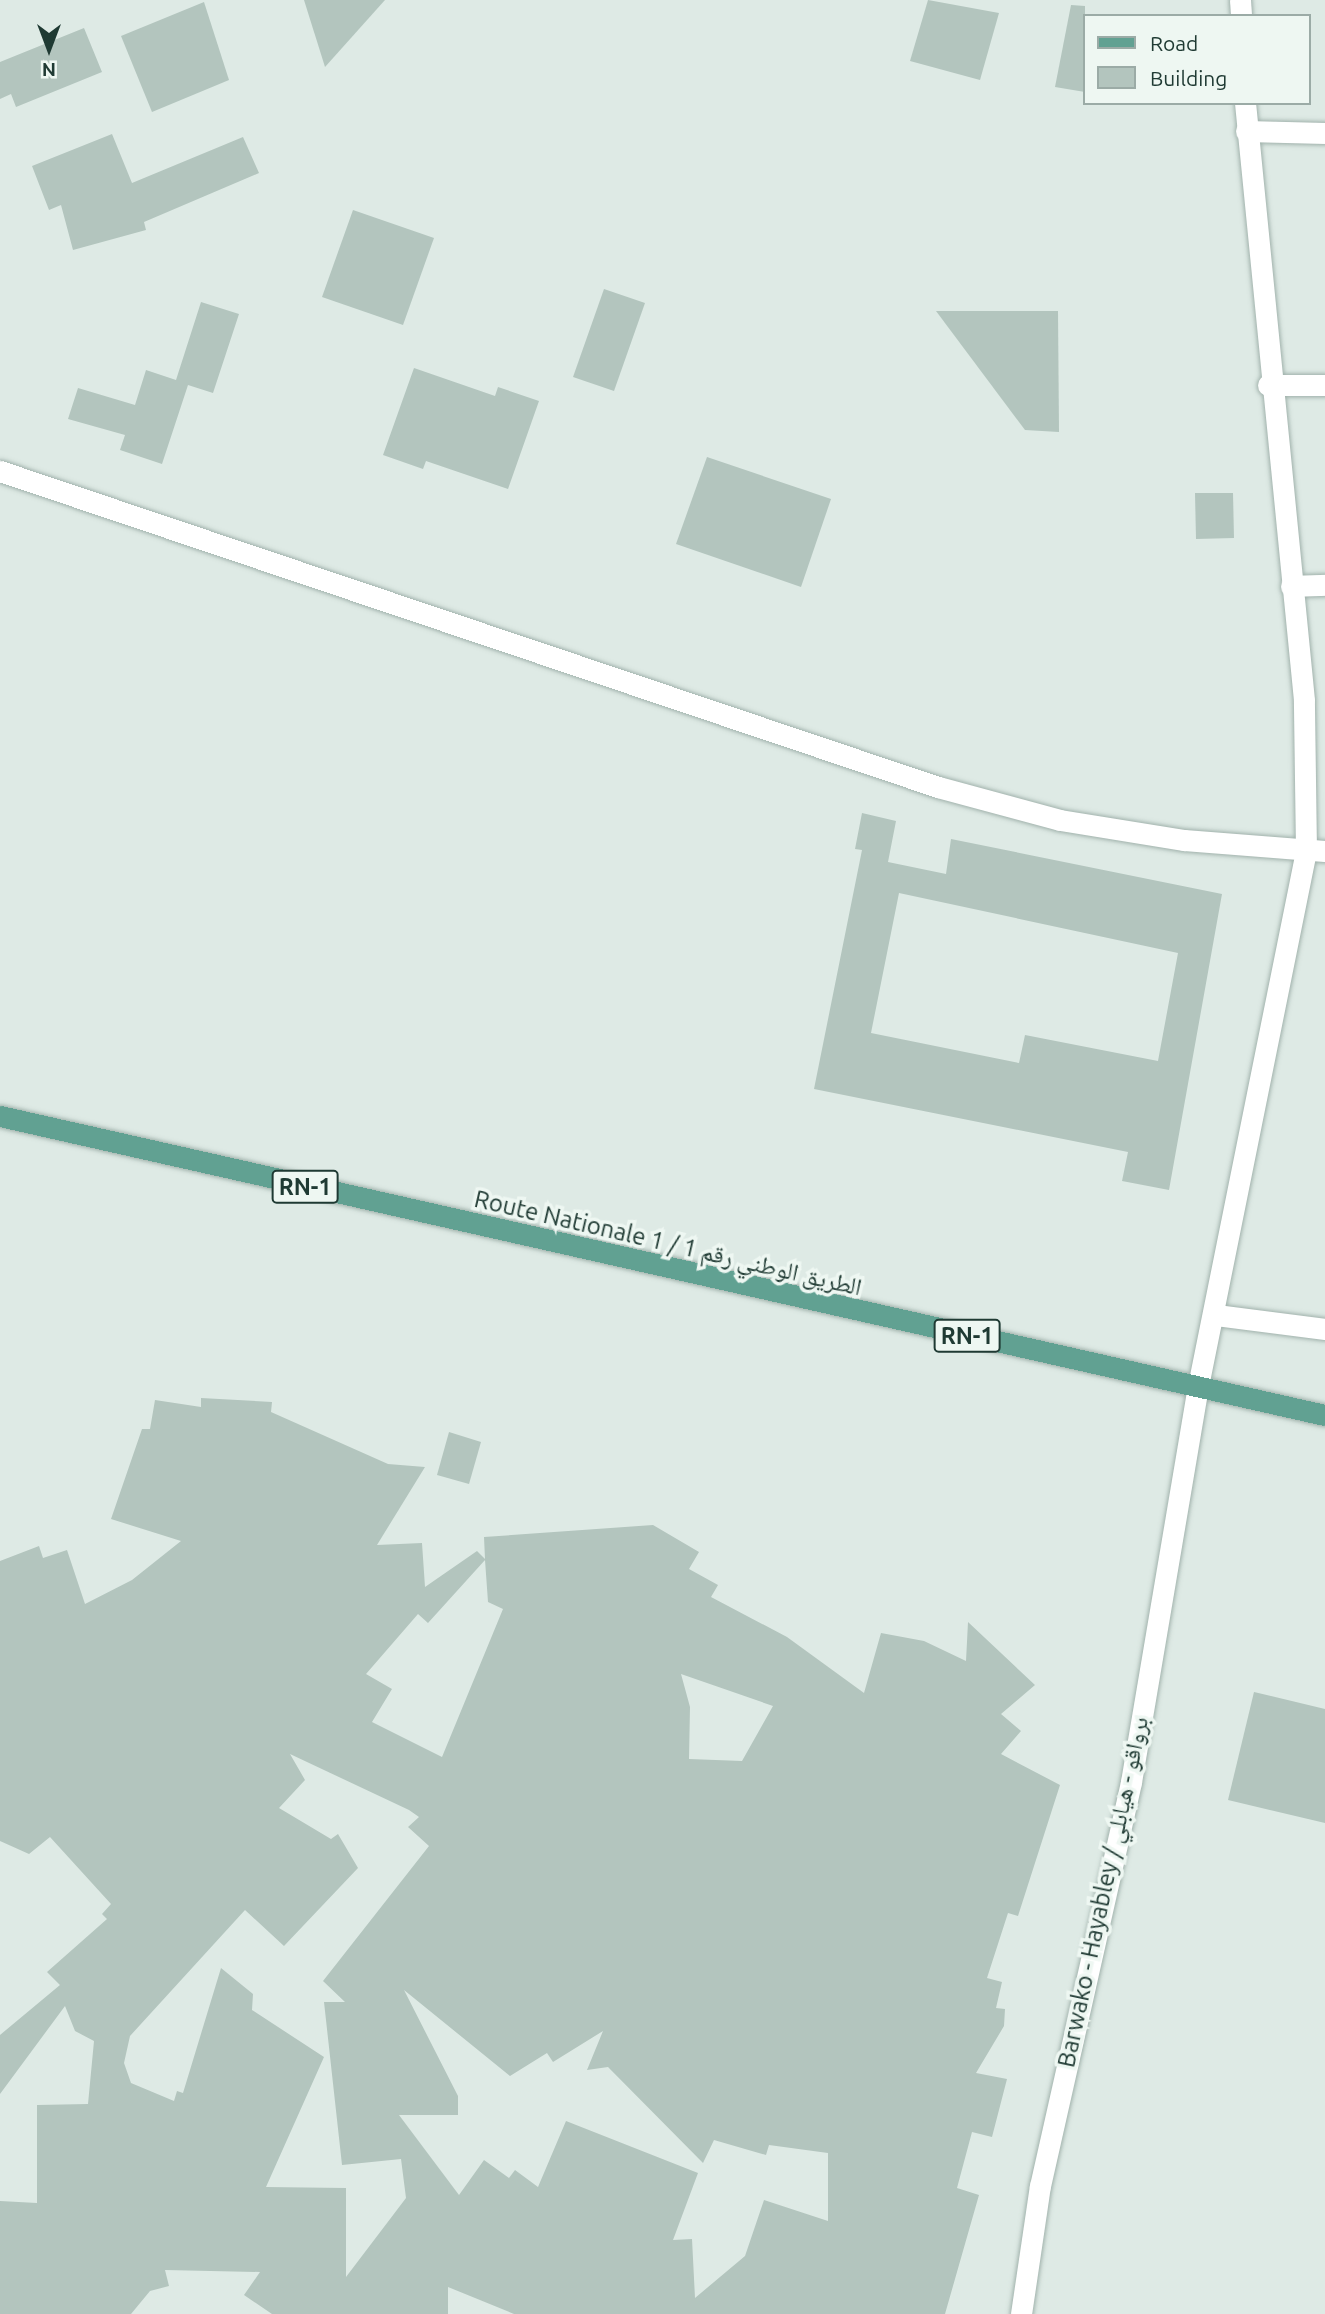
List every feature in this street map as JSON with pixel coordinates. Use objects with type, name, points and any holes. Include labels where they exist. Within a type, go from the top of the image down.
[{"type":"main road","name":"Route Nationale 1 / الطريق الوطني رقم 1","points":[[0,1116],[609,1258],[1325,1415]]},
{"type":"street","name":"Barwako - Hayabley / برواقو - هيابلي","points":[[1021,2314],[1040,2186],[1131,1782],[1198,1386],[1216,1315],[1315,851],[1304,700],[1268,385],[1245,105]]},
{"type":"street","points":[[1246,131],[1325,133]]},
{"type":"street","points":[[1268,385],[1325,385]]},
{"type":"street","points":[[0,470],[938,787],[1060,820],[1315,851]]},
{"type":"street","points":[[1291,586],[1325,586]]},
{"type":"street","points":[[1216,1315],[1325,1329]]},
{"type":"building","points":[[304,0],[385,0],[325,67]]},
{"type":"building","points":[[928,0],[999,13],[980,80],[910,61]]},
{"type":"building","points":[[204,2],[229,80],[152,112],[121,36]]},
{"type":"building","points":[[1071,5],[1085,6],[1084,92],[1055,87]]},
{"type":"building","points":[[84,28],[102,72],[16,107],[11,94],[0,99],[0,62]]},
{"type":"building","points":[[112,134],[132,183],[243,137],[259,173],[144,222],[146,230],[73,250],[61,205],[49,210],[32,166]]},
{"type":"building","points":[[353,210],[434,238],[403,325],[322,297]]},
{"type":"building","points":[[604,289],[645,303],[614,391],[573,377]]},
{"type":"building","points":[[201,302],[239,314],[213,393],[188,385],[162,464],[120,450],[125,435],[68,419],[78,388],[135,405],[146,370],[176,380]]},
{"type":"building","points":[[936,311],[1058,311],[1059,432],[1025,430]]},
{"type":"building","points":[[414,368],[495,396],[498,387],[539,401],[508,489],[426,461],[423,469],[383,455]]},
{"type":"building","points":[[707,457],[831,499],[801,587],[676,544]]},
{"type":"building","points":[[1195,493],[1233,493],[1234,538],[1196,539]]},
{"type":"building","points":[[862,813],[896,821],[888,862],[946,874],[951,839],[1222,894],[1169,1190],[1122,1181],[1128,1152],[814,1089],[862,850],[855,849]],"holes":[[[899,893],[1178,953],[1158,1061],[1025,1035],[1019,1063],[871,1033]]]},
{"type":"building","points":[[201,1398],[272,1402],[271,1412],[388,1464],[425,1467],[377,1545],[422,1543],[425,1587],[477,1551],[485,1559],[484,1537],[653,1525],[699,1552],[689,1569],[718,1585],[711,1597],[787,1637],[864,1693],[881,1633],[924,1641],[966,1661],[968,1622],[1035,1685],[1001,1714],[1021,1731],[1001,1754],[1060,1785],[1018,1916],[1008,1913],[987,1978],[1002,1982],[996,2008],[1005,2009],[1004,2026],[976,2073],[1007,2079],[992,2137],[972,2132],[957,2188],[979,2195],[945,2314],[514,2314],[448,2287],[448,2314],[272,2314],[244,2295],[260,2272],[165,2270],[169,2286],[150,2291],[131,2314],[0,2314],[0,2201],[37,2203],[37,2105],[88,2104],[94,2041],[75,2031],[65,2006],[0,2094],[0,2035],[60,1985],[47,1972],[107,1919],[102,1914],[111,1904],[50,1837],[29,1854],[0,1841],[0,1561],[39,1546],[43,1558],[67,1550],[85,1604],[132,1580],[181,1541],[111,1519],[142,1429],[150,1429],[155,1400],[201,1407]],"holes":[[[485,1560],[488,1602],[503,1609],[442,1757],[372,1722],[392,1689],[366,1674],[418,1614],[428,1623]],[[681,1674],[773,1706],[742,1761],[689,1759],[690,1707]],[[290,1754],[409,1810],[419,1817],[408,1827],[429,1846],[323,1981],[345,2002],[324,2002],[342,2165],[401,2159],[406,2198],[346,2277],[346,2188],[266,2187],[324,2057],[252,2010],[253,1994],[221,1968],[183,2093],[177,2091],[174,2101],[131,2083],[124,2063],[130,2036],[245,1910],[284,1946],[358,1868],[338,1834],[331,1839],[279,1808],[305,1780]],[[404,1990],[510,2076],[547,2053],[553,2062],[603,2031],[587,2070],[608,2067],[703,2163],[714,2140],[766,2155],[769,2145],[828,2153],[828,2221],[764,2200],[745,2256],[695,2298],[692,2239],[673,2240],[698,2173],[566,2121],[538,2187],[515,2170],[509,2178],[484,2160],[459,2195],[399,2115],[458,2115],[458,2096]]]},
{"type":"building","points":[[449,1432],[481,1442],[469,1484],[437,1475]]},
{"type":"building","points":[[1254,1692],[1325,1709],[1325,1823],[1228,1800]]}]
